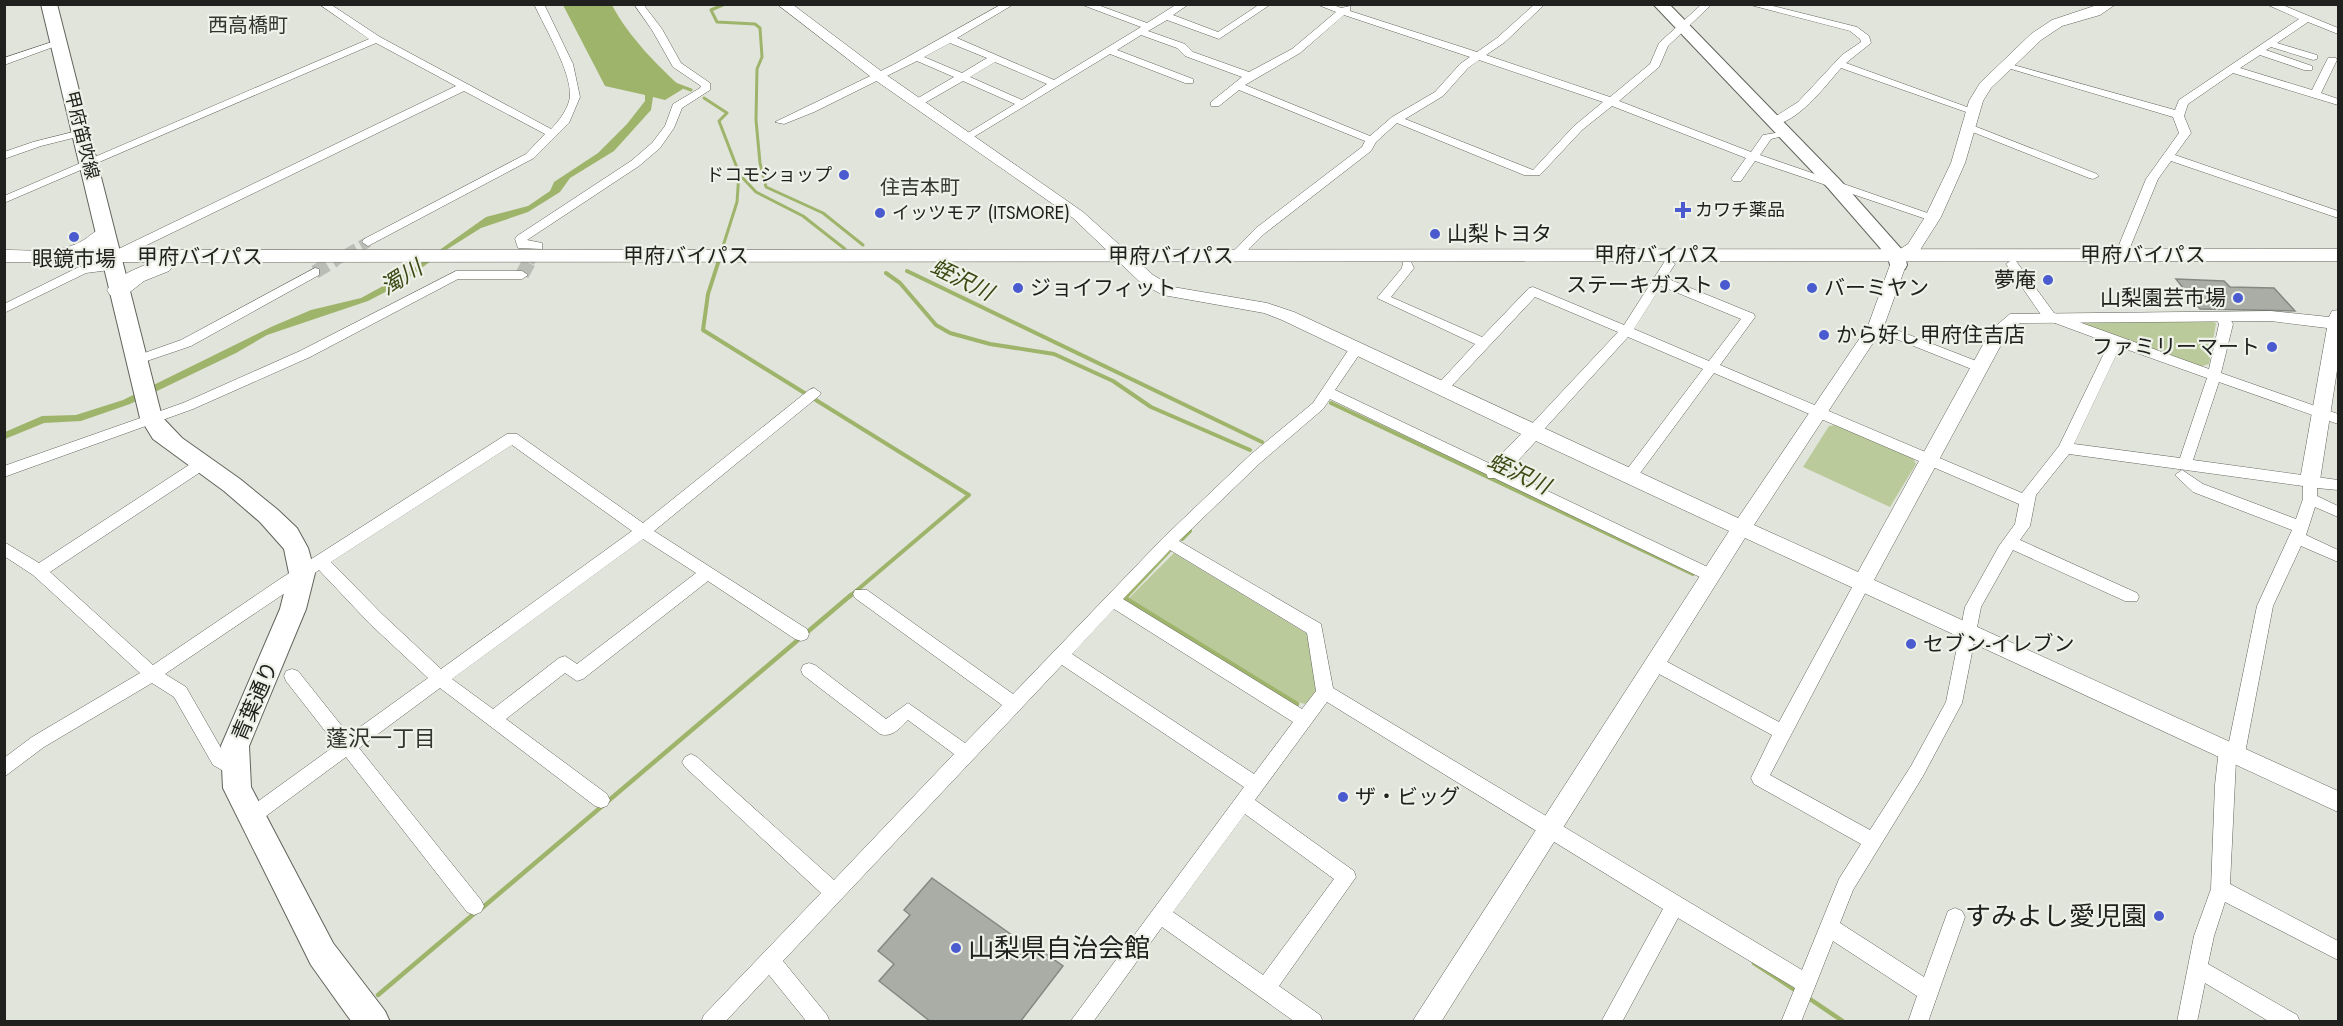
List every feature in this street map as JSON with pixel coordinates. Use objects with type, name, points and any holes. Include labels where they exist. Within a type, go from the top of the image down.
[{"type":"highway","points":[[62,256],[78,252],[104,234]]},
{"type":"highway","name":"甲府バイパス","points":[[4,266],[373,249],[477,261]]},
{"type":"highway","name":"甲府バイパス","points":[[1128,260],[1235,256],[1898,260],[2129,255],[2338,255]]},
{"type":"highway","name":"甲府バイパス","points":[[4,256],[62,256],[162,266],[358,265],[477,261],[1128,260],[1665,273],[1898,260],[2012,264],[2338,265]]},
{"type":"highway","points":[[118,291],[136,276],[162,266]]},
{"type":"main road","points":[[1660,4],[1834,184],[1898,260]]},
{"type":"main road","name":"甲府笛吹線","points":[[50,5],[150,417]]},
{"type":"main road","points":[[150,417],[161,433],[174,444],[203,463],[269,516],[288,535],[311,568]]},
{"type":"main road","name":"青葉通り","points":[[311,568],[235,746],[234,769],[237,788],[322,954],[357,1003],[374,1022]]},
{"type":"street","points":[[323,4],[375,39],[553,134]]},
{"type":"street","points":[[373,249],[530,156],[565,121],[575,97],[568,64],[539,4]]},
{"type":"street","points":[[538,246],[522,245],[521,239],[552,216],[590,196],[636,162],[673,122],[677,106],[705,90],[706,85],[677,65],[657,29],[638,4]]},
{"type":"street","points":[[780,122],[830,102],[880,77],[1010,4]]},
{"type":"street","points":[[1084,4],[1181,46],[1190,54],[1250,76]]},
{"type":"street","points":[[967,138],[1185,4]]},
{"type":"street","points":[[1166,16],[1219,36],[1267,4]]},
{"type":"street","points":[[1320,4],[1589,93],[1753,157],[1933,217]]},
{"type":"street","points":[[1215,104],[1250,76],[1296,51],[1352,4]]},
{"type":"street","points":[[1235,256],[1269,224],[1367,149],[1371,140],[1396,119],[1439,94],[1450,79],[1498,42],[1541,4]]},
{"type":"street","points":[[1396,119],[1478,154],[1528,173],[1536,173],[1570,135],[1648,72],[1655,65],[1663,45],[1681,26],[1708,4]]},
{"type":"street","points":[[1737,179],[1767,137],[1779,128],[1840,64],[1866,43],[1859,32],[1751,4]]},
{"type":"street","points":[[1425,1022],[1710,576],[1876,326],[1898,260],[1914,247],[1933,217],[1958,163],[1979,93],[2036,37],[2057,23],[2096,12],[2110,4]]},
{"type":"street","points":[[2270,4],[2338,31]]},
{"type":"street","points":[[794,7],[880,77],[1078,215],[1148,279],[1169,291],[1267,308],[1862,584],[2232,751],[2338,802]]},
{"type":"street","points":[[2129,255],[2124,249],[2125,245],[2152,179],[2185,133],[2179,115],[2183,102],[2306,19]]},
{"type":"street","points":[[4,200],[375,39]]},
{"type":"street","points":[[951,39],[1055,84]]},
{"type":"street","points":[[4,62],[59,43]]},
{"type":"street","points":[[2270,44],[2313,57]]},
{"type":"street","points":[[1108,51],[1189,81]]},
{"type":"street","points":[[2258,51],[2308,68]]},
{"type":"street","points":[[1145,65],[1160,55]]},
{"type":"street","points":[[917,57],[1023,104]]},
{"type":"street","points":[[917,103],[995,58]]},
{"type":"street","points":[[2315,94],[2332,60]]},
{"type":"street","points":[[1840,64],[1973,111]]},
{"type":"street","points":[[2006,66],[2179,115]]},
{"type":"street","points":[[2232,69],[2338,102]]},
{"type":"street","points":[[4,309],[83,270],[112,261],[465,86]]},
{"type":"street","points":[[1238,86],[1371,140]]},
{"type":"street","points":[[1969,127],[2093,176]]},
{"type":"street","points":[[4,156],[37,144],[81,133]]},
{"type":"street","points":[[2168,156],[2338,216]]},
{"type":"street","points":[[2012,264],[2049,316],[2116,342],[2338,418]]},
{"type":"street","points":[[1407,265],[1408,268],[1383,298],[1484,343]]},
{"type":"street","points":[[138,362],[186,343],[315,272]]},
{"type":"street","points":[[1495,473],[1626,331],[1665,273],[1749,317],[1630,476]]},
{"type":"street","points":[[4,472],[150,417],[188,406],[305,354],[456,275],[522,275]]},
{"type":"street","points":[[1442,388],[1533,291],[2027,501]]},
{"type":"street","points":[[1873,841],[1760,778],[1782,732],[1929,459],[1979,367],[2006,324],[2016,318],[2049,316],[2271,316],[2338,321],[2334,369],[2320,412],[2310,489],[2299,532],[2265,606],[2224,785],[2220,889],[2204,936],[2187,1022]]},
{"type":"street","points":[[2183,470],[2214,376],[2226,324],[2221,316]]},
{"type":"street","points":[[1876,326],[1979,367]]},
{"type":"street","points":[[1791,1022],[1846,885],[1917,771],[1954,703],[1970,632],[1973,607],[2010,542],[2022,526],[2029,494],[2065,448],[2116,342]]},
{"type":"street","points":[[711,1022],[1168,542],[1256,459],[1318,406],[1356,349]]},
{"type":"street","points":[[1327,392],[1710,576]]},
{"type":"street","points":[[252,816],[643,531],[814,393]]},
{"type":"street","points":[[4,769],[38,742],[152,674],[512,438],[643,531],[801,634]]},
{"type":"street","points":[[2065,448],[2183,470],[2338,492]]},
{"type":"street","points":[[39,571],[135,510],[203,463]]},
{"type":"street","points":[[2183,470],[2198,488],[2299,532],[2338,556]]},
{"type":"street","points":[[2310,489],[2338,485]]},
{"type":"street","points":[[2310,489],[2338,512]]},
{"type":"street","points":[[1080,1022],[1245,803],[1325,692],[1315,628],[1168,542]]},
{"type":"street","points":[[2010,542],[2131,597]]},
{"type":"street","points":[[4,548],[39,571],[152,674],[172,684],[180,692],[219,760],[234,769]]},
{"type":"street","points":[[311,568],[376,619],[441,680],[601,800]]},
{"type":"street","points":[[493,719],[565,663],[578,674],[707,573]]},
{"type":"street","points":[[861,594],[1013,703]]},
{"type":"street","points":[[1112,600],[1305,720]]},
{"type":"street","points":[[1060,655],[1257,786]]},
{"type":"street","points":[[1654,663],[1782,732]]},
{"type":"street","points":[[809,670],[886,729],[908,710],[967,754]]},
{"type":"street","points":[[292,676],[474,906]]},
{"type":"street","points":[[1325,692],[1549,827],[1803,990]]},
{"type":"street","points":[[691,762],[834,892]]},
{"type":"street","points":[[1245,803],[1347,877],[1265,989]]},
{"type":"street","points":[[2220,889],[2338,951]]},
{"type":"street","points":[[1611,1022],[1675,906]]},
{"type":"street","points":[[1161,915],[1313,1022]]},
{"type":"street","points":[[1918,1022],[1955,917]]},
{"type":"street","points":[[1829,927],[1928,991]]},
{"type":"street","points":[[770,959],[820,1022]]},
{"type":"street","points":[[2198,968],[2290,1022]]},
{"type":"shaded area","points":[[2075,321],[2210,321],[2216,323],[2209,364],[2199,367]]},
{"type":"shaded area","points":[[1836,425],[1913,458],[1916,464],[1890,507],[1803,467],[1829,426]]},
{"type":"shaded area","points":[[1174,553],[1309,635],[1316,695],[1305,704],[1294,701],[1129,598]]},
{"type":"water","name":"濁川","points":[[563,5],[612,5],[635,39],[683,89],[665,100],[653,97],[651,110],[614,151],[570,178],[560,192],[528,212],[481,228],[397,286],[368,301],[267,335],[236,353],[130,404],[81,421],[44,423],[5,439],[5,432],[42,416],[76,415],[123,400],[271,327],[311,310],[361,298],[407,273],[486,217],[528,206],[550,191],[554,182],[598,153],[627,124],[645,101],[645,95],[605,86]]},
{"type":"building","name":"山梨園芸市場","points":[[2176,279],[2224,281],[2230,287],[2274,288],[2295,311],[2200,309]]},
{"type":"building","name":"山梨県自治会館","points":[[932,878],[1033,950],[1036,947],[1063,966],[1020,1022],[931,1022],[879,981],[894,964],[878,951],[910,915],[904,910]]},
{"type":"waterway","name":"蛭沢川","points":[[725,4],[711,10],[717,22],[755,24],[760,28],[762,57],[757,69],[756,120],[760,163],[766,187],[823,213],[863,245]]},
{"type":"waterway","points":[[675,84],[691,90]]},
{"type":"waterway","points":[[704,98],[727,113],[719,121],[739,173],[737,202],[718,262]]},
{"type":"waterway","points":[[739,174],[756,192],[803,216],[845,249]]},
{"type":"waterway","points":[[719,260],[708,294],[703,330],[969,495],[849,597]]},
{"type":"waterway","name":"蛭沢川","points":[[907,271],[1262,442]]},
{"type":"waterway","points":[[886,273],[900,283],[936,325],[950,333],[990,344],[1054,354],[1113,381],[1151,407],[1250,450]]},
{"type":"waterway","name":"蛭沢川","points":[[1331,403],[1693,574]]},
{"type":"waterway","points":[[1182,539],[1190,531]]},
{"type":"waterway","points":[[1126,597],[1170,550]]},
{"type":"waterway","points":[[482,908],[851,595]]},
{"type":"waterway","points":[[1127,595],[1125,598],[1297,704]]},
{"type":"waterway","points":[[378,995],[476,912]]},
{"type":"waterway","points":[[1754,963],[1798,992]]},
{"type":"waterway","points":[[1807,997],[1844,1022]]},
{"type":"tunnel","points":[[333,262],[368,242]]},
{"type":"tunnel","points":[[529,262],[538,246]]},
{"type":"tunnel","points":[[315,272],[335,260]]},
{"type":"tunnel","points":[[522,275],[530,260]]},
{"type":"place","name":"ドコモショップ","points":[[844,175]]},
{"type":"place","name":"カワチ薬品","points":[[1683,210]]},
{"type":"place","name":"イッツモア (ITSMORE)","points":[[880,213]]},
{"type":"place","name":"山梨トヨタ","points":[[1435,234]]},
{"type":"place","name":"眼鏡市場","points":[[74,237]]},
{"type":"place","name":"夢庵","points":[[2048,280]]},
{"type":"place","name":"ステーキガスト","points":[[1725,285]]},
{"type":"place","name":"ジョイフィット","points":[[1018,288]]},
{"type":"place","name":"バーミヤン","points":[[1812,288]]},
{"type":"place","name":"山梨園芸市場","points":[[2238,298]]},
{"type":"place","name":"から好し甲府住吉店","points":[[1824,335]]},
{"type":"place","name":"ファミリーマート","points":[[2272,347]]},
{"type":"place","name":"セブン-イレブン","points":[[1911,644]]},
{"type":"place","name":"ザ・ビッグ","points":[[1343,797]]},
{"type":"place","name":"すみよし愛児園","points":[[2159,916]]},
{"type":"place","name":"山梨県自治会館","points":[[956,948]]},
{"type":"district","name":"西高橋町","points":[[248,25]]},
{"type":"district","name":"住吉本町","points":[[920,187]]},
{"type":"district","name":"蓬沢一丁目","points":[[381,738]]}]
